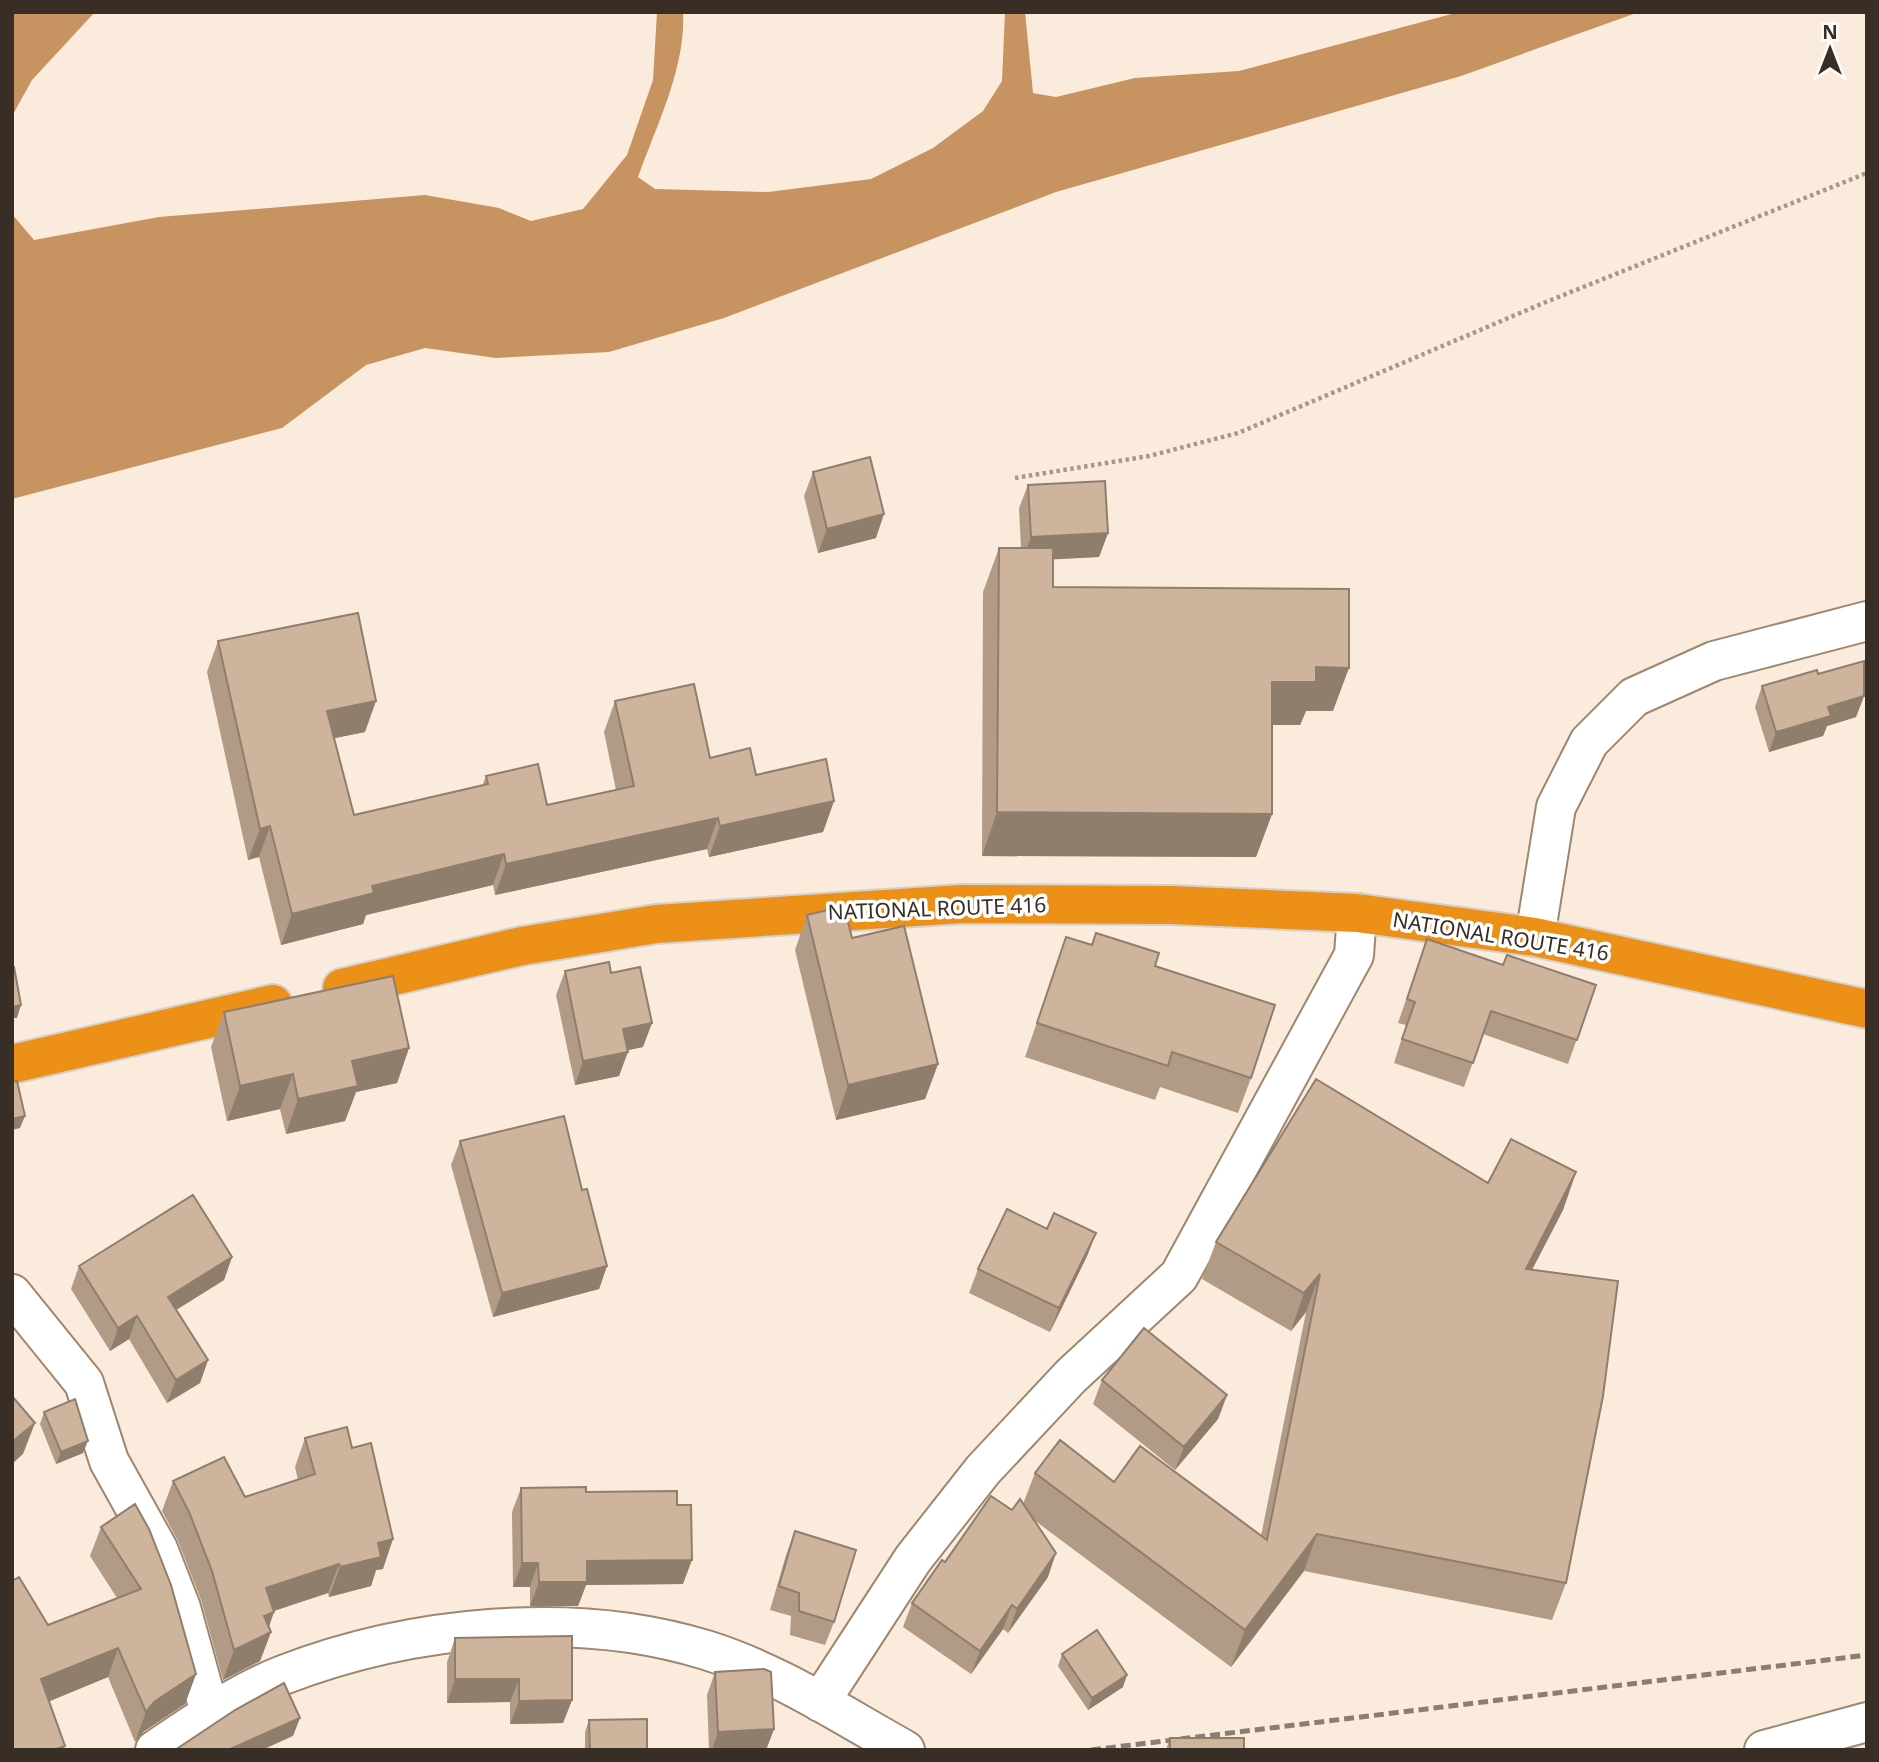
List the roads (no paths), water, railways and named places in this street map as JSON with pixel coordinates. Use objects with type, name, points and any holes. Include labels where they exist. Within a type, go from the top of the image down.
[{"type":"highway","name":"NATIONAL ROUTE 416","points":[[12,1063],[522,946],[656,924],[962,904],[1171,905],[1357,913],[1535,937],[1867,1009]]},
{"type":"street","points":[[1535,937],[1556,807],[1589,742],[1634,697],[1714,661],[1867,621]]},
{"type":"street","points":[[820,1702],[913,1559],[984,1471],[1071,1376],[1179,1276],[1354,955],[1357,913]]},
{"type":"street","points":[[12,1294],[83,1383],[109,1461],[158,1549],[181,1608],[210,1713]]},
{"type":"street","points":[[155,1750],[210,1713],[281,1676],[340,1656],[436,1634],[513,1628],[604,1630],[705,1649],[771,1674],[905,1750]]},
{"type":"street","points":[[1764,1750],[1867,1722]]},
{"type":"railway","points":[[1091,1750],[1867,1655]]}]
